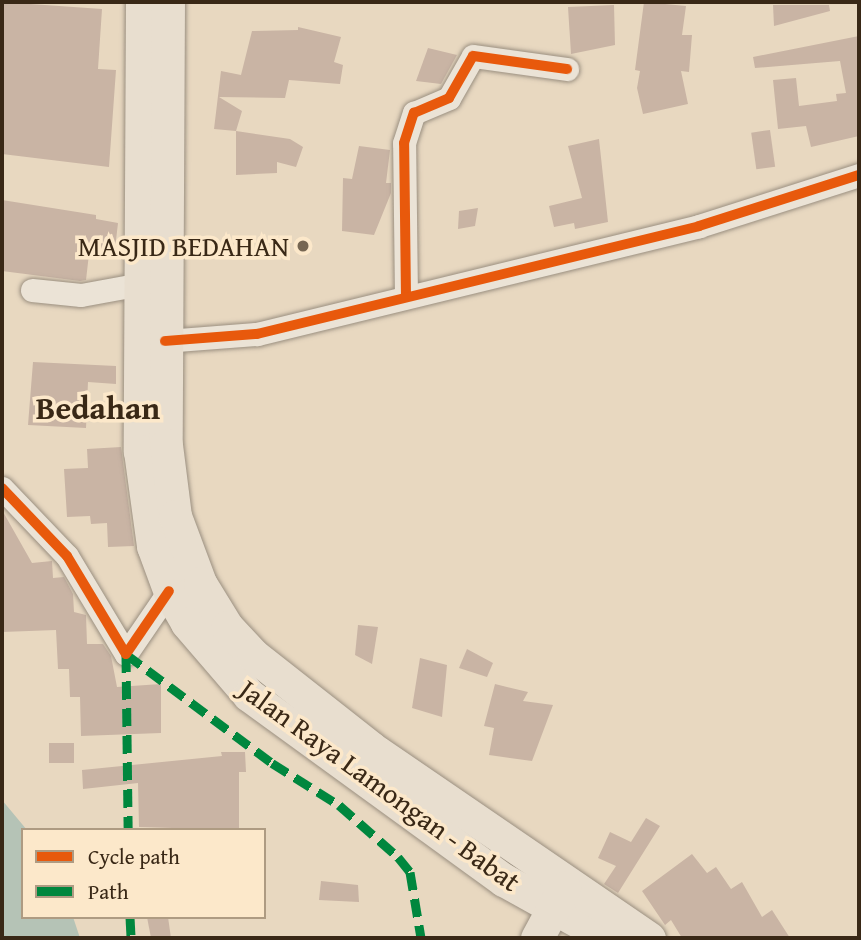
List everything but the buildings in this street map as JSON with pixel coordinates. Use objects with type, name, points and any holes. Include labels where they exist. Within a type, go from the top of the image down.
[{"type":"highway","name":"Jalan Raya Lamongan - Babat","points":[[142,2],[140,451],[153,546],[169,591],[187,623],[249,695],[504,880],[571,910]]},
{"type":"highway","name":"Jalan Raya Lamongan - Babat","points":[[168,2],[166,445],[175,516],[200,583],[226,627],[253,655],[571,910]]},
{"type":"highway","points":[[537,938],[571,910]]},
{"type":"highway","points":[[571,910],[608,938]]},
{"type":"highway","points":[[571,910],[649,938]]},
{"type":"street","points":[[406,297],[404,143],[414,113],[449,98],[473,56],[567,69]]},
{"type":"street","points":[[166,341],[257,334],[699,226],[859,175]]},
{"type":"street","points":[[32,290],[81,295],[141,284]]},
{"type":"street","points":[[2,488],[67,556],[126,654],[144,622],[169,591]]},
{"type":"shaded area","points":[[2,800],[25,828],[21,828],[21,919],[74,919],[80,938],[2,938]]},
{"type":"marked path","points":[[126,654],[272,763],[339,805],[398,857],[410,872],[421,938]]},
{"type":"marked path","points":[[126,654],[128,828]]},
{"type":"marked path","points":[[130,919],[131,938]]},
{"type":"cycle path","points":[[406,297],[404,143],[414,113],[449,98],[473,56],[567,69]]},
{"type":"cycle path","points":[[165,341],[257,334],[699,226],[859,175]]},
{"type":"cycle path","points":[[2,488],[67,556],[126,654],[169,591]]},
{"type":"place","name":"MASJID BEDAHAN","points":[[303,246]]},
{"type":"district","name":"Bedahan","points":[[98,408]]}]
